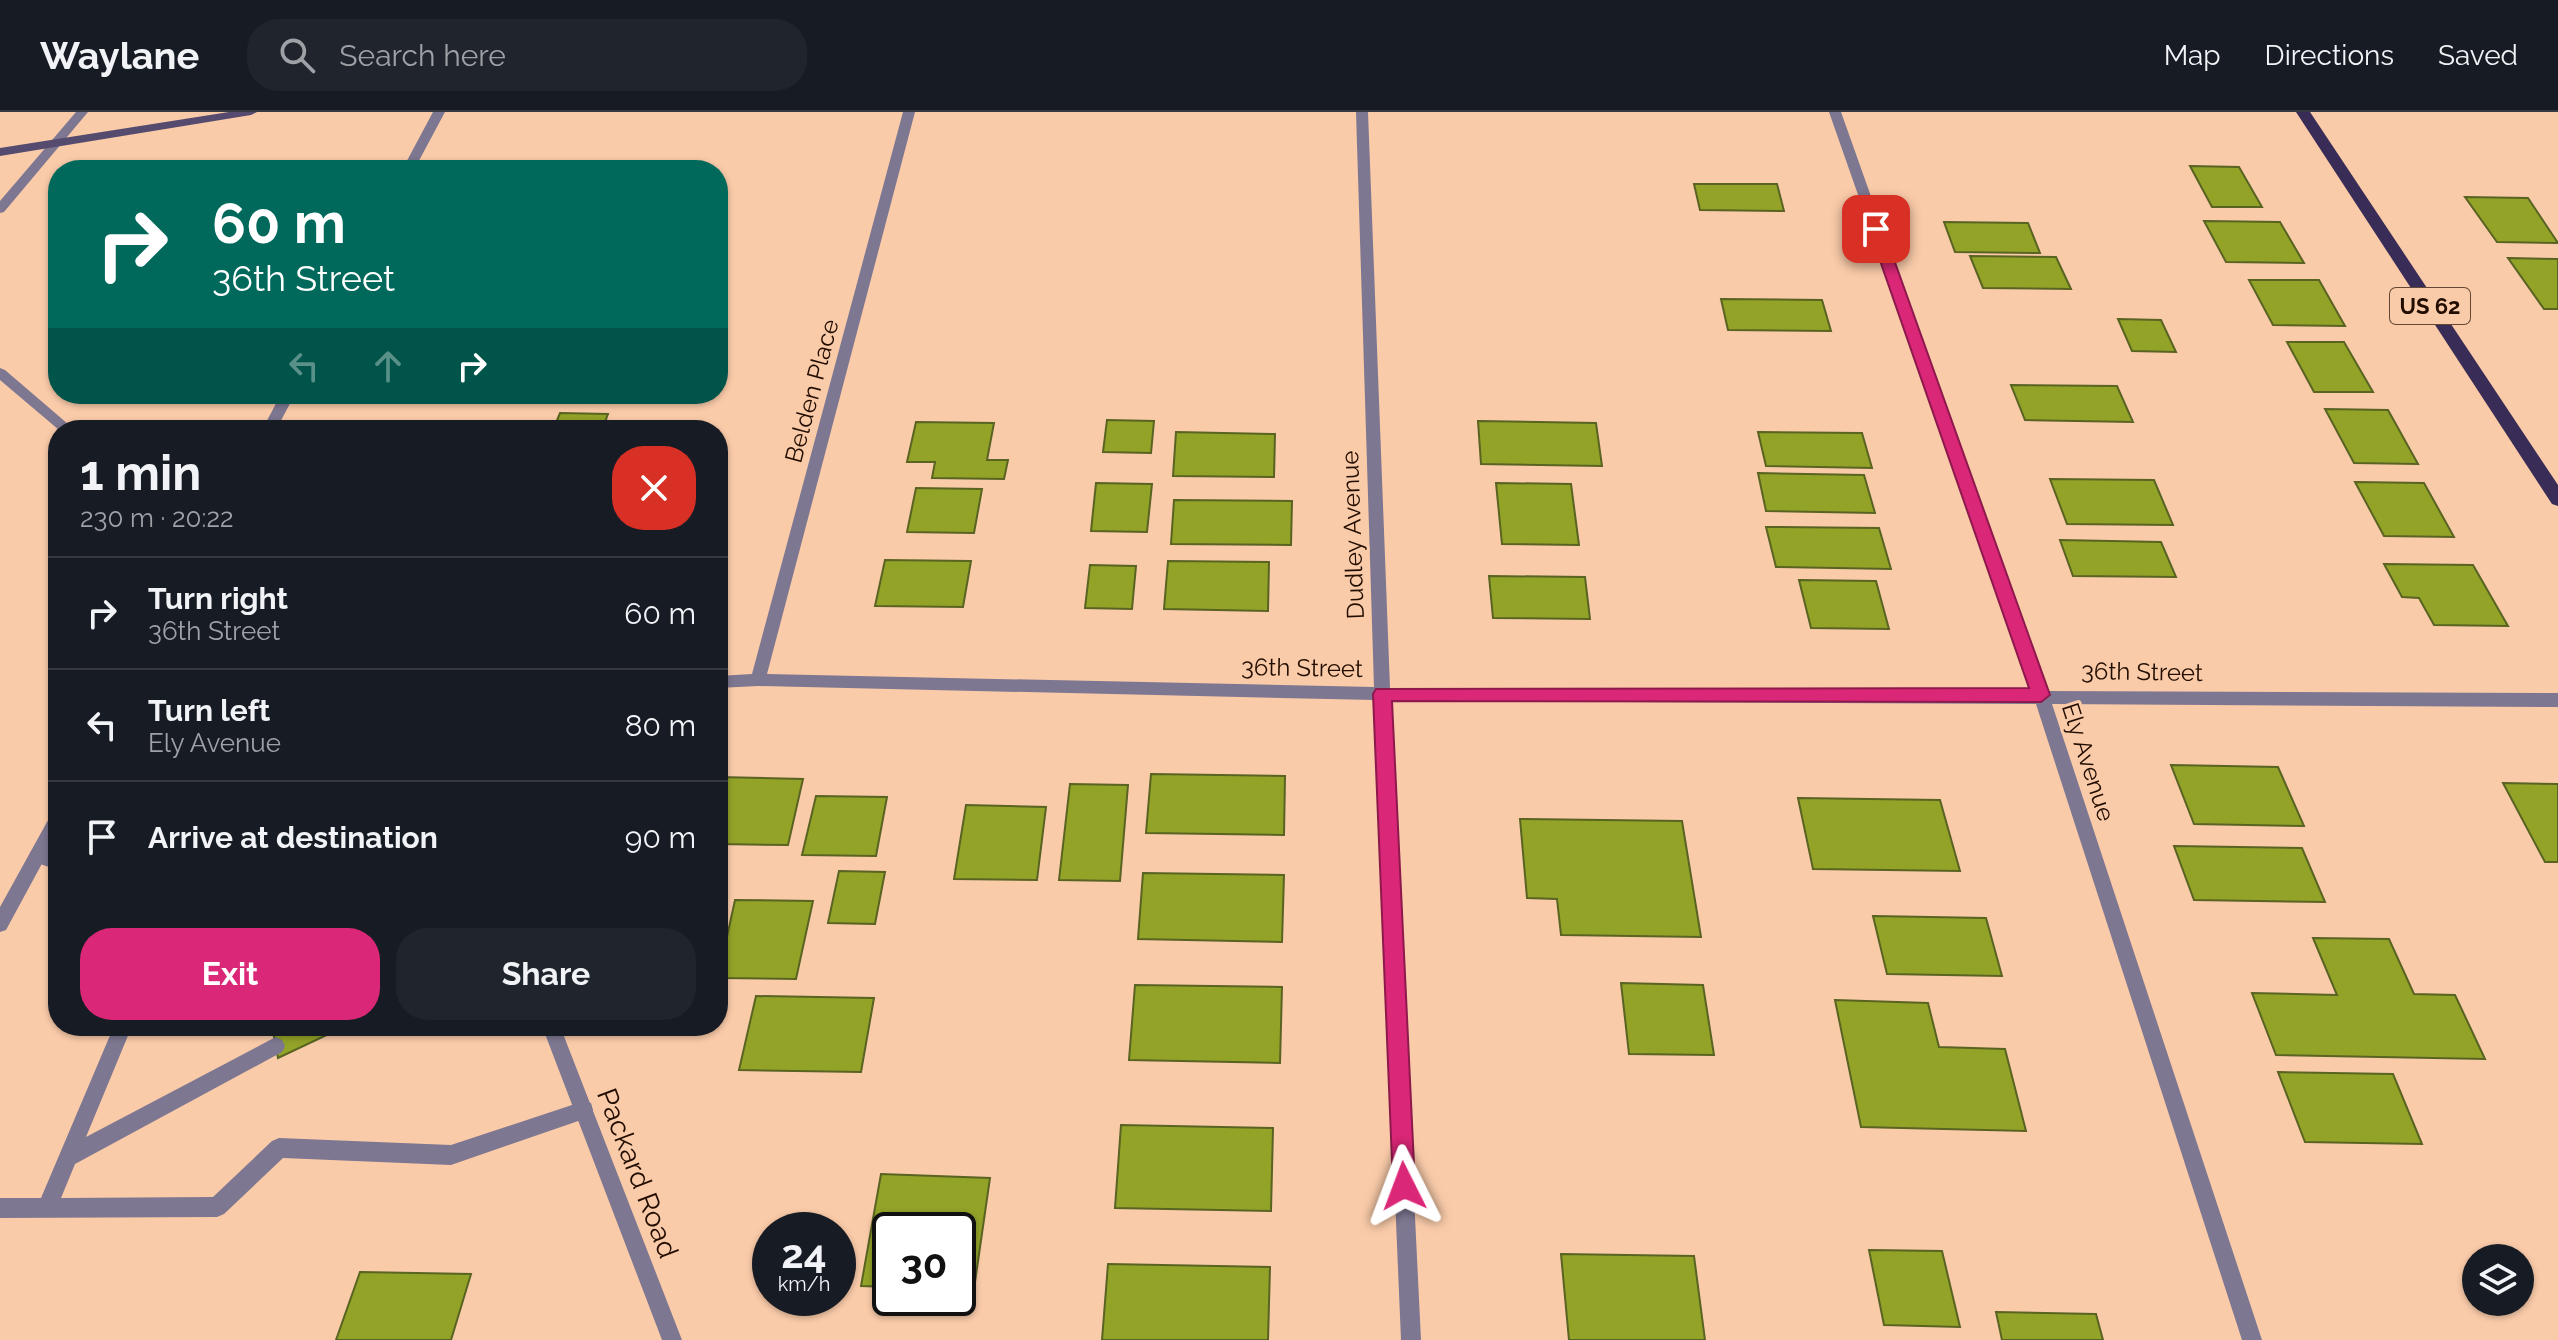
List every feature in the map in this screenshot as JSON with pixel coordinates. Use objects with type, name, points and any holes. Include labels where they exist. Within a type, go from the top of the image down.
[{"type":"main road","points":[[0,152],[251,112]]},
{"type":"main road","name":"US 62","points":[[2303,112],[2558,499]]},
{"type":"street","points":[[0,209],[82,112]]},
{"type":"street","points":[[413,160],[439,112]]},
{"type":"street","name":"Belden Place","points":[[758,680],[909,112]]},
{"type":"street","name":"Dudley Avenue","points":[[1362,112],[1382,694],[1411,1340]]},
{"type":"street","name":"Ely Avenue","points":[[1835,112],[2041,695],[2252,1340]]},
{"type":"street","points":[[0,373],[56,420]]},
{"type":"street","name":"36th Street","points":[[728,682],[1382,694],[2558,700]]},
{"type":"street","points":[[0,924],[48,836]]},
{"type":"street","points":[[37,856],[48,859]]},
{"type":"street","points":[[47,1208],[119,1036]]},
{"type":"street","name":"Packard Road","points":[[555,1036],[672,1340]]},
{"type":"street","points":[[68,1157],[276,1046]]},
{"type":"street","points":[[0,1208],[217,1207],[279,1148],[451,1155],[584,1110]]},
{"type":"building","points":[[2190,166],[2239,167],[2262,207],[2212,207]]},
{"type":"building","points":[[1694,184],[1777,184],[1784,211],[1700,210]]},
{"type":"building","points":[[2465,197],[2528,198],[2558,243],[2497,242]]},
{"type":"building","points":[[2204,221],[2280,222],[2304,263],[2226,262]]},
{"type":"building","points":[[1944,222],[2028,223],[2040,253],[1955,252]]},
{"type":"building","points":[[1970,256],[2056,257],[2071,289],[1983,288]]},
{"type":"building","points":[[2508,258],[2558,259],[2558,309],[2544,309]]},
{"type":"building","points":[[2249,280],[2319,280],[2345,326],[2273,325]]},
{"type":"building","points":[[1721,299],[1822,300],[1831,331],[1728,330]]},
{"type":"building","points":[[2118,319],[2161,320],[2176,352],[2132,351]]},
{"type":"building","points":[[2287,342],[2344,342],[2373,392],[2314,392]]},
{"type":"building","points":[[2011,385],[2117,386],[2133,422],[2025,420]]},
{"type":"building","points":[[2325,409],[2388,410],[2418,464],[2354,463]]},
{"type":"building","points":[[560,413],[608,414],[606,420],[557,420]]},
{"type":"building","points":[[1107,420],[1154,421],[1151,453],[1103,452]]},
{"type":"building","points":[[1478,421],[1596,423],[1602,466],[1481,464]]},
{"type":"building","points":[[916,422],[994,423],[987,460],[1008,460],[1004,479],[932,478],[935,462],[907,462]]},
{"type":"building","points":[[1176,432],[1275,434],[1274,477],[1173,476]]},
{"type":"building","points":[[1758,432],[1862,433],[1872,468],[1766,466]]},
{"type":"building","points":[[1758,473],[1864,475],[1875,513],[1766,511]]},
{"type":"building","points":[[2050,479],[2154,480],[2173,525],[2067,524]]},
{"type":"building","points":[[2355,482],[2424,483],[2454,537],[2384,536]]},
{"type":"building","points":[[1096,483],[1152,484],[1147,532],[1091,531]]},
{"type":"building","points":[[1496,483],[1571,484],[1579,545],[1502,544]]},
{"type":"building","points":[[916,488],[982,489],[974,533],[907,532]]},
{"type":"building","points":[[1174,500],[1292,501],[1291,545],[1171,544]]},
{"type":"building","points":[[1766,527],[1879,528],[1891,569],[1776,567]]},
{"type":"building","points":[[2060,540],[2161,542],[2176,577],[2073,576]]},
{"type":"building","points":[[885,560],[971,561],[963,607],[875,606]]},
{"type":"building","points":[[1168,561],[1269,562],[1268,611],[1164,609]]},
{"type":"building","points":[[2384,564],[2473,565],[2508,626],[2434,625],[2419,598],[2402,597]]},
{"type":"building","points":[[1090,565],[1136,566],[1132,609],[1085,608]]},
{"type":"building","points":[[1489,576],[1585,577],[1590,619],[1493,618]]},
{"type":"building","points":[[1799,580],[1876,581],[1889,629],[1811,628]]},
{"type":"building","points":[[2171,765],[2278,767],[2304,826],[2194,824]]},
{"type":"building","points":[[1151,774],[1285,776],[1284,835],[1146,833]]},
{"type":"building","points":[[728,777],[803,779],[788,845],[728,844]]},
{"type":"building","points":[[2503,783],[2558,784],[2558,862],[2545,862]]},
{"type":"building","points":[[1070,784],[1128,785],[1120,881],[1059,880]]},
{"type":"building","points":[[816,796],[887,797],[876,856],[802,855]]},
{"type":"building","points":[[1798,798],[1940,800],[1960,871],[1813,869]]},
{"type":"building","points":[[966,805],[1046,807],[1037,880],[954,879]]},
{"type":"building","points":[[1520,819],[1682,821],[1701,937],[1561,935],[1557,899],[1527,898]]},
{"type":"building","points":[[2174,846],[2302,848],[2325,902],[2194,900]]},
{"type":"building","points":[[839,871],[885,872],[875,924],[828,923]]},
{"type":"building","points":[[1143,873],[1284,875],[1282,942],[1138,939]]},
{"type":"building","points":[[735,900],[813,901],[796,979],[728,978],[728,932]]},
{"type":"building","points":[[1873,916],[1986,918],[2002,976],[1887,974]]},
{"type":"building","points":[[2313,938],[2389,939],[2414,994],[2455,995],[2485,1059],[2276,1055],[2252,993],[2337,995]]},
{"type":"building","points":[[1621,983],[1703,985],[1714,1055],[1629,1054]]},
{"type":"building","points":[[1135,985],[1282,987],[1280,1063],[1129,1060]]},
{"type":"building","points":[[756,996],[874,998],[861,1072],[739,1070]]},
{"type":"building","points":[[1835,1000],[1928,1003],[1939,1047],[2005,1049],[2026,1131],[1861,1127]]},
{"type":"building","points":[[274,1036],[325,1036],[278,1058]]},
{"type":"building","points":[[2278,1072],[2393,1074],[2422,1144],[2305,1142]]},
{"type":"building","points":[[1121,1125],[1273,1128],[1271,1211],[1115,1208]]},
{"type":"building","points":[[881,1174],[990,1178],[976,1275],[976,1212],[874,1212]]},
{"type":"building","points":[[872,1224],[872,1286],[861,1286]]},
{"type":"building","points":[[1869,1250],[1942,1251],[1960,1327],[1884,1325]]},
{"type":"building","points":[[1561,1254],[1694,1256],[1705,1340],[1569,1340]]},
{"type":"building","points":[[1108,1264],[1270,1267],[1268,1340],[1102,1340]]},
{"type":"building","points":[[360,1272],[471,1274],[451,1340],[336,1340]]},
{"type":"building","points":[[1996,1312],[2096,1314],[2103,1340],[2002,1340]]},
{"type":"route","points":[[1404,1186],[1382,694],[2041,695],[1876,229]]}]
